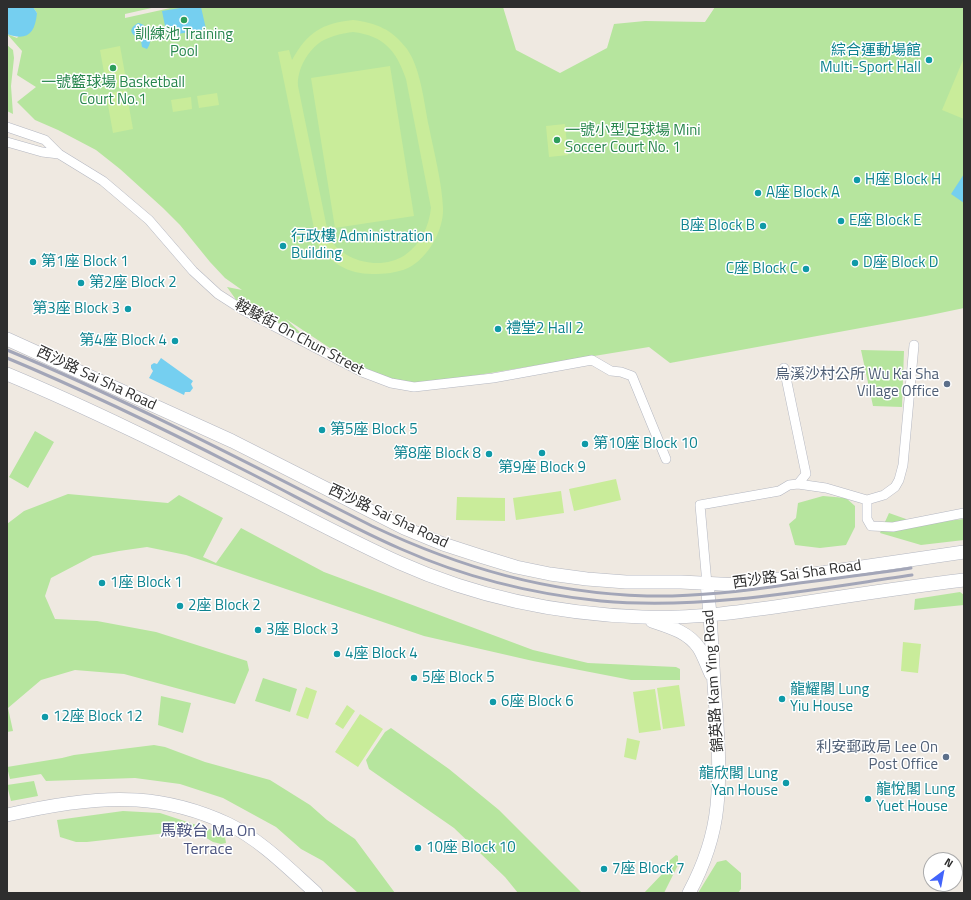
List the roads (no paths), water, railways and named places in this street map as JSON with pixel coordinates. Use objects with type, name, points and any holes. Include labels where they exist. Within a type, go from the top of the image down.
[{"type":"main road","name":"西沙路 Sai Sha Road","points":[[7,339],[232,442],[404,528],[443,544],[494,560],[550,574],[626,582],[682,582],[739,585],[964,552]]},
{"type":"main road","name":"西沙路 Sai Sha Road","points":[[7,374],[56,394],[151,439],[401,564],[452,583],[526,604],[568,612],[642,618],[710,615],[964,580]]},
{"type":"main road","name":"錦英路 Kam Ying Road","points":[[689,893],[700,871],[710,839],[717,807],[720,763],[707,584]]},
{"type":"main road","points":[[642,618],[672,627],[692,640],[700,650],[714,681]]},
{"type":"main road","points":[[7,815],[70,803],[129,799],[158,802],[189,810],[217,820],[238,830],[259,844],[316,893]]},
{"type":"street","name":"鞍駿街 On Chun Street","points":[[7,127],[45,140],[59,154],[103,181],[149,220],[193,271],[218,294],[243,310],[362,372],[391,383],[414,387],[493,378],[592,360],[611,370],[632,376],[666,459]]},
{"type":"street","name":"鞍駿街 On Chun Street","points":[[7,142],[42,152],[59,154]]},
{"type":"street","points":[[707,584],[700,505],[779,491],[789,484],[826,488],[867,500],[884,495],[895,487],[899,480],[903,465],[914,345]]},
{"type":"street","points":[[784,368],[806,474],[798,484]]},
{"type":"street","points":[[867,500],[867,519],[872,526],[893,527],[964,513]]},
{"type":"water","points":[[7,7],[33,7],[37,13],[36,20],[32,31],[29,34],[20,37],[7,34]]},
{"type":"water","name":"訓練池 Training Pool","points":[[186,7],[201,7],[206,29],[167,36],[162,11]]},
{"type":"water","name":"訓練池 Training Pool","points":[[138,23],[142,24],[150,33],[150,41],[147,49],[142,47],[141,41],[131,31],[132,28]]},
{"type":"water","points":[[964,174],[964,203],[951,194]]},
{"type":"water","points":[[161,358],[193,381],[191,384],[193,388],[190,392],[185,392],[184,395],[149,378],[153,371],[151,365],[154,363],[157,364]]},
{"type":"railway","points":[[7,350],[146,412],[372,526],[405,541],[472,566],[506,576],[575,590],[610,594],[665,596],[738,591],[911,568]]},
{"type":"railway","points":[[7,358],[66,383],[152,424],[380,540],[449,568],[524,589],[601,601],[679,603],[757,597],[912,575]]},
{"type":"place","name":"訓練池 Training Pool","points":[[184,20]]},
{"type":"place","name":"綜合運動場館 Multi-Sport Hall","points":[[929,60]]},
{"type":"place","name":"一號籃球場 Basketball Court No.1","points":[[113,68]]},
{"type":"place","name":"一號小型足球場 Mini Soccer Court No. 1","points":[[557,140]]},
{"type":"place","name":"H座 Block H","points":[[857,180]]},
{"type":"place","name":"A座 Block A","points":[[758,193]]},
{"type":"place","name":"E座 Block E","points":[[841,221]]},
{"type":"place","name":"B座 Block B","points":[[763,226]]},
{"type":"place","name":"行政樓 Administration Building","points":[[283,246]]},
{"type":"place","name":"第1座 Block 1","points":[[33,262]]},
{"type":"place","name":"D座 Block D","points":[[855,263]]},
{"type":"place","name":"C座 Block C","points":[[806,269]]},
{"type":"place","name":"第2座 Block 2","points":[[81,283]]},
{"type":"place","name":"第3座 Block 3","points":[[128,309]]},
{"type":"place","name":"禮堂2 Hall 2","points":[[498,329]]},
{"type":"place","name":"第4座 Block 4","points":[[175,341]]},
{"type":"place","name":"烏溪沙村公所 Wu Kai Sha Village Office","points":[[947,384]]},
{"type":"place","name":"第5座 Block 5","points":[[322,430]]},
{"type":"place","name":"第10座 Block 10","points":[[585,444]]},
{"type":"place","name":"第9座 Block 9","points":[[542,453]]},
{"type":"place","name":"第8座 Block 8","points":[[489,454]]},
{"type":"place","name":"1座 Block 1","points":[[102,583]]},
{"type":"place","name":"2座 Block 2","points":[[180,606]]},
{"type":"place","name":"3座 Block 3","points":[[258,630]]},
{"type":"place","name":"4座 Block 4","points":[[337,654]]},
{"type":"place","name":"5座 Block 5","points":[[414,678]]},
{"type":"place","name":"龍耀閣 Lung Yiu House","points":[[782,699]]},
{"type":"place","name":"6座 Block 6","points":[[493,702]]},
{"type":"place","name":"12座 Block 12","points":[[45,717]]},
{"type":"place","name":"利安郵政局 Lee On Post Office","points":[[946,757]]},
{"type":"place","name":"龍欣閣 Lung Yan House","points":[[786,783]]},
{"type":"place","name":"龍悅閣 Lung Yuet House","points":[[868,799]]},
{"type":"place","name":"10座 Block 10","points":[[418,848]]},
{"type":"place","name":"7座 Block 7","points":[[604,869]]},
{"type":"district","name":"馬鞍台 Ma On Terrace","points":[[208,841]]}]
